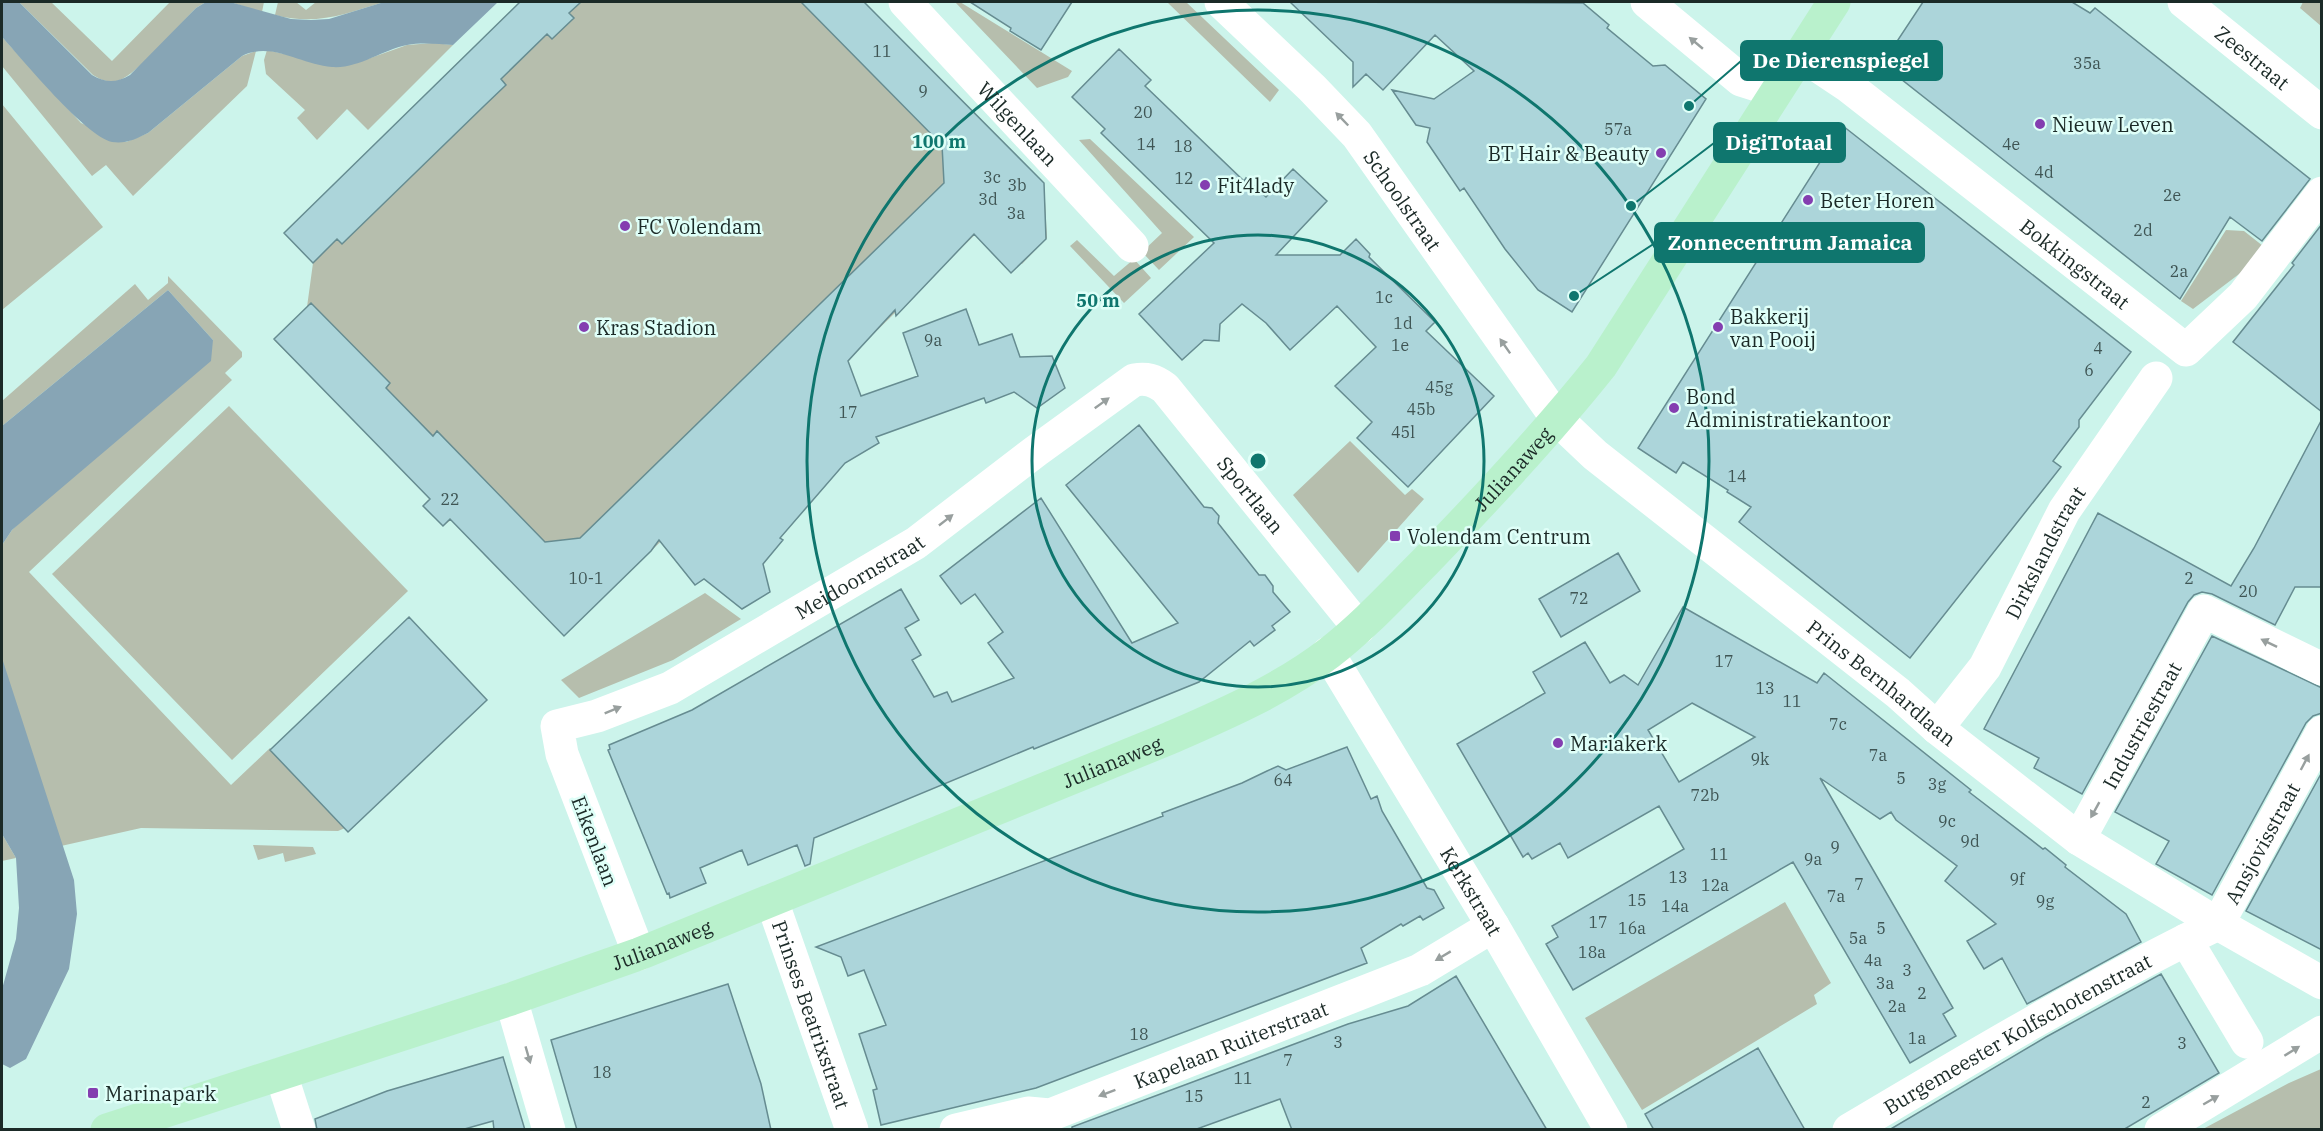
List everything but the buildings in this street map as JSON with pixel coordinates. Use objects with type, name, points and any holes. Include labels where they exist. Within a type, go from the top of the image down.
[{"type":"main road","name":"Julianaweg","points":[[106,1130],[174,1119],[281,1074],[511,999],[639,954],[1232,711],[1288,680],[1328,654],[1359,628],[1443,543],[1558,420],[1601,366],[1834,2]]},
{"type":"street","name":"Wilgenlaan","points":[[905,2],[1132,246]]},
{"type":"street","name":"Schoolstraat","points":[[1221,2],[1312,88],[1357,135],[1558,420]]},
{"type":"street","points":[[1647,2],[1741,80],[1776,91]]},
{"type":"street","name":"Zeestraat","points":[[2184,2],[2322,113]]},
{"type":"street","name":"Bokkingstraat","points":[[1800,54],[1858,93],[2186,350],[2243,296],[2322,194]]},
{"type":"street","name":"Dirkslandstraat","points":[[1937,728],[1985,667],[2064,511],[2156,378]]},
{"type":"street","name":"Sportlaan","points":[[1134,380],[1156,381],[1165,388],[1359,628]]},
{"type":"street","name":"Meidoornstraat","points":[[557,726],[597,716],[670,688],[916,543],[1036,451],[1134,380]]},
{"type":"street","name":"Prins Bernhardlaan","points":[[1558,420],[1595,455],[1898,693],[1937,728],[2079,839],[2218,924],[2322,983]]},
{"type":"street","name":"Industriestraat","points":[[2079,839],[2204,611],[2322,669]]},
{"type":"street","name":"Kerkstraat","points":[[1328,654],[1493,926],[1611,1130]]},
{"type":"street","name":"Eikenlaan","points":[[557,726],[562,754],[639,954]]},
{"type":"street","name":"Ansjovisstraat","points":[[2218,924],[2322,732]]},
{"type":"street","name":"Prinses Beatrixstraat","points":[[772,901],[852,1130]]},
{"type":"street","name":"Burgemeester Kolfschotenstraat","points":[[1849,1130],[2003,1038],[2218,924]]},
{"type":"street","name":"Kapelaan Ruiterstraat","points":[[956,1130],[1028,1113],[1052,1122],[1420,970],[1493,926]]},
{"type":"street","points":[[2186,940],[2255,1056]]},
{"type":"street","points":[[511,999],[549,1130]]},
{"type":"street","points":[[2161,1130],[2255,1056],[2322,1032]]},
{"type":"street","points":[[281,1074],[299,1130]]},
{"type":"green space","points":[[19,2],[51,2],[112,61],[170,2],[206,2],[196,8],[128,76],[113,82],[93,75]]},
{"type":"green space","points":[[230,2],[264,2],[262,12]]},
{"type":"green space","points":[[278,2],[296,2],[306,10],[316,2],[384,2],[330,17],[304,19],[275,15]]},
{"type":"green space","name":"Kras Stadion","points":[[520,2],[864,2],[1044,183],[1047,238],[1022,264],[983,227],[564,636],[451,520],[443,526],[423,506],[430,498],[274,340],[307,307],[313,263],[284,233]]},
{"type":"green space","points":[[955,2],[960,2],[1072,71],[1068,77],[1037,88]]},
{"type":"green space","points":[[1167,2],[1186,2],[1279,90],[1270,102]]},
{"type":"green space","points":[[2303,2],[2321,2],[2321,26],[2300,8]]},
{"type":"green space","points":[[2,37],[81,123],[126,142],[148,133],[242,56],[256,51],[247,86],[133,196],[106,165],[92,176],[2,66]]},
{"type":"green space","points":[[433,43],[453,45],[368,130],[347,109],[317,140],[297,118],[305,110],[266,74],[264,60],[267,50],[359,62],[407,45]]},
{"type":"green space","points":[[2,104],[103,227],[2,310]]},
{"type":"green space","points":[[1090,139],[1194,237],[1159,270],[1142,252],[1162,233],[1079,140]]},
{"type":"green space","points":[[2226,230],[2244,231],[2263,246],[2247,268],[2193,309],[2181,301]]},
{"type":"green space","points":[[1077,240],[1114,276],[1134,259],[1151,278],[1124,303],[1070,246]]},
{"type":"green space","points":[[168,276],[242,352],[242,357],[225,373],[232,380],[29,572],[231,785],[270,748],[345,828],[338,831],[141,828],[61,846],[3,665],[2,545],[12,530],[213,340],[168,290],[2,426],[2,401],[135,284],[148,300],[168,283]]},
{"type":"green space","points":[[229,406],[408,591],[232,760],[52,574]]},
{"type":"green space","points":[[1350,441],[1405,495],[1412,489],[1424,499],[1358,573],[1293,495]]},
{"type":"green space","points":[[705,593],[741,619],[673,660],[579,698],[561,680]]},
{"type":"green space","points":[[2,834],[16,858],[2,861]]},
{"type":"green space","points":[[253,845],[313,847],[316,854],[285,862],[283,853],[258,860]]},
{"type":"green space","points":[[1785,902],[1831,983],[1814,995],[1817,1004],[1642,1110],[1585,1018]]},
{"type":"green space","points":[[2321,1069],[2321,1129],[2203,1129],[2289,1083]]},
{"type":"water","points":[[2,2],[19,2],[92,75],[111,81],[130,75],[196,8],[206,2],[230,2],[291,19],[311,20],[329,19],[384,2],[498,2],[453,45],[424,43],[407,45],[342,67],[320,65],[275,52],[253,52],[242,56],[148,133],[131,140],[112,142],[100,137],[71,112],[2,37]]},
{"type":"water","points":[[168,290],[213,340],[211,361],[12,530],[2,545],[2,426]]},
{"type":"water","points":[[2,658],[74,880],[77,914],[69,969],[26,1059],[10,1068],[2,1064],[2,989],[16,939],[19,908],[16,858],[2,834]]},
{"type":"place","name":"De Dierenspiegel","points":[[1689,106]]},
{"type":"place","name":"Nieuw Leven","points":[[2040,124]]},
{"type":"place","name":"BT Hair & Beauty","points":[[1661,153]]},
{"type":"place","name":"Fit4lady","points":[[1205,185]]},
{"type":"place","name":"Beter Horen","points":[[1808,200]]},
{"type":"place","name":"DigiTotaal","points":[[1631,206]]},
{"type":"place","name":"FC Volendam","points":[[625,226]]},
{"type":"place","name":"Zonnecentrum Jamaica","points":[[1574,296]]},
{"type":"place","name":"Kras Stadion","points":[[584,327]]},
{"type":"place","name":"Bakkerij van Pooij","points":[[1718,327]]},
{"type":"place","name":"Bond Administratiekantoor","points":[[1674,408]]},
{"type":"place","name":"Volendam Centrum","points":[[1395,536]]},
{"type":"place","name":"Mariakerk","points":[[1558,743]]},
{"type":"place","name":"Marinapark","points":[[93,1093]]}]
